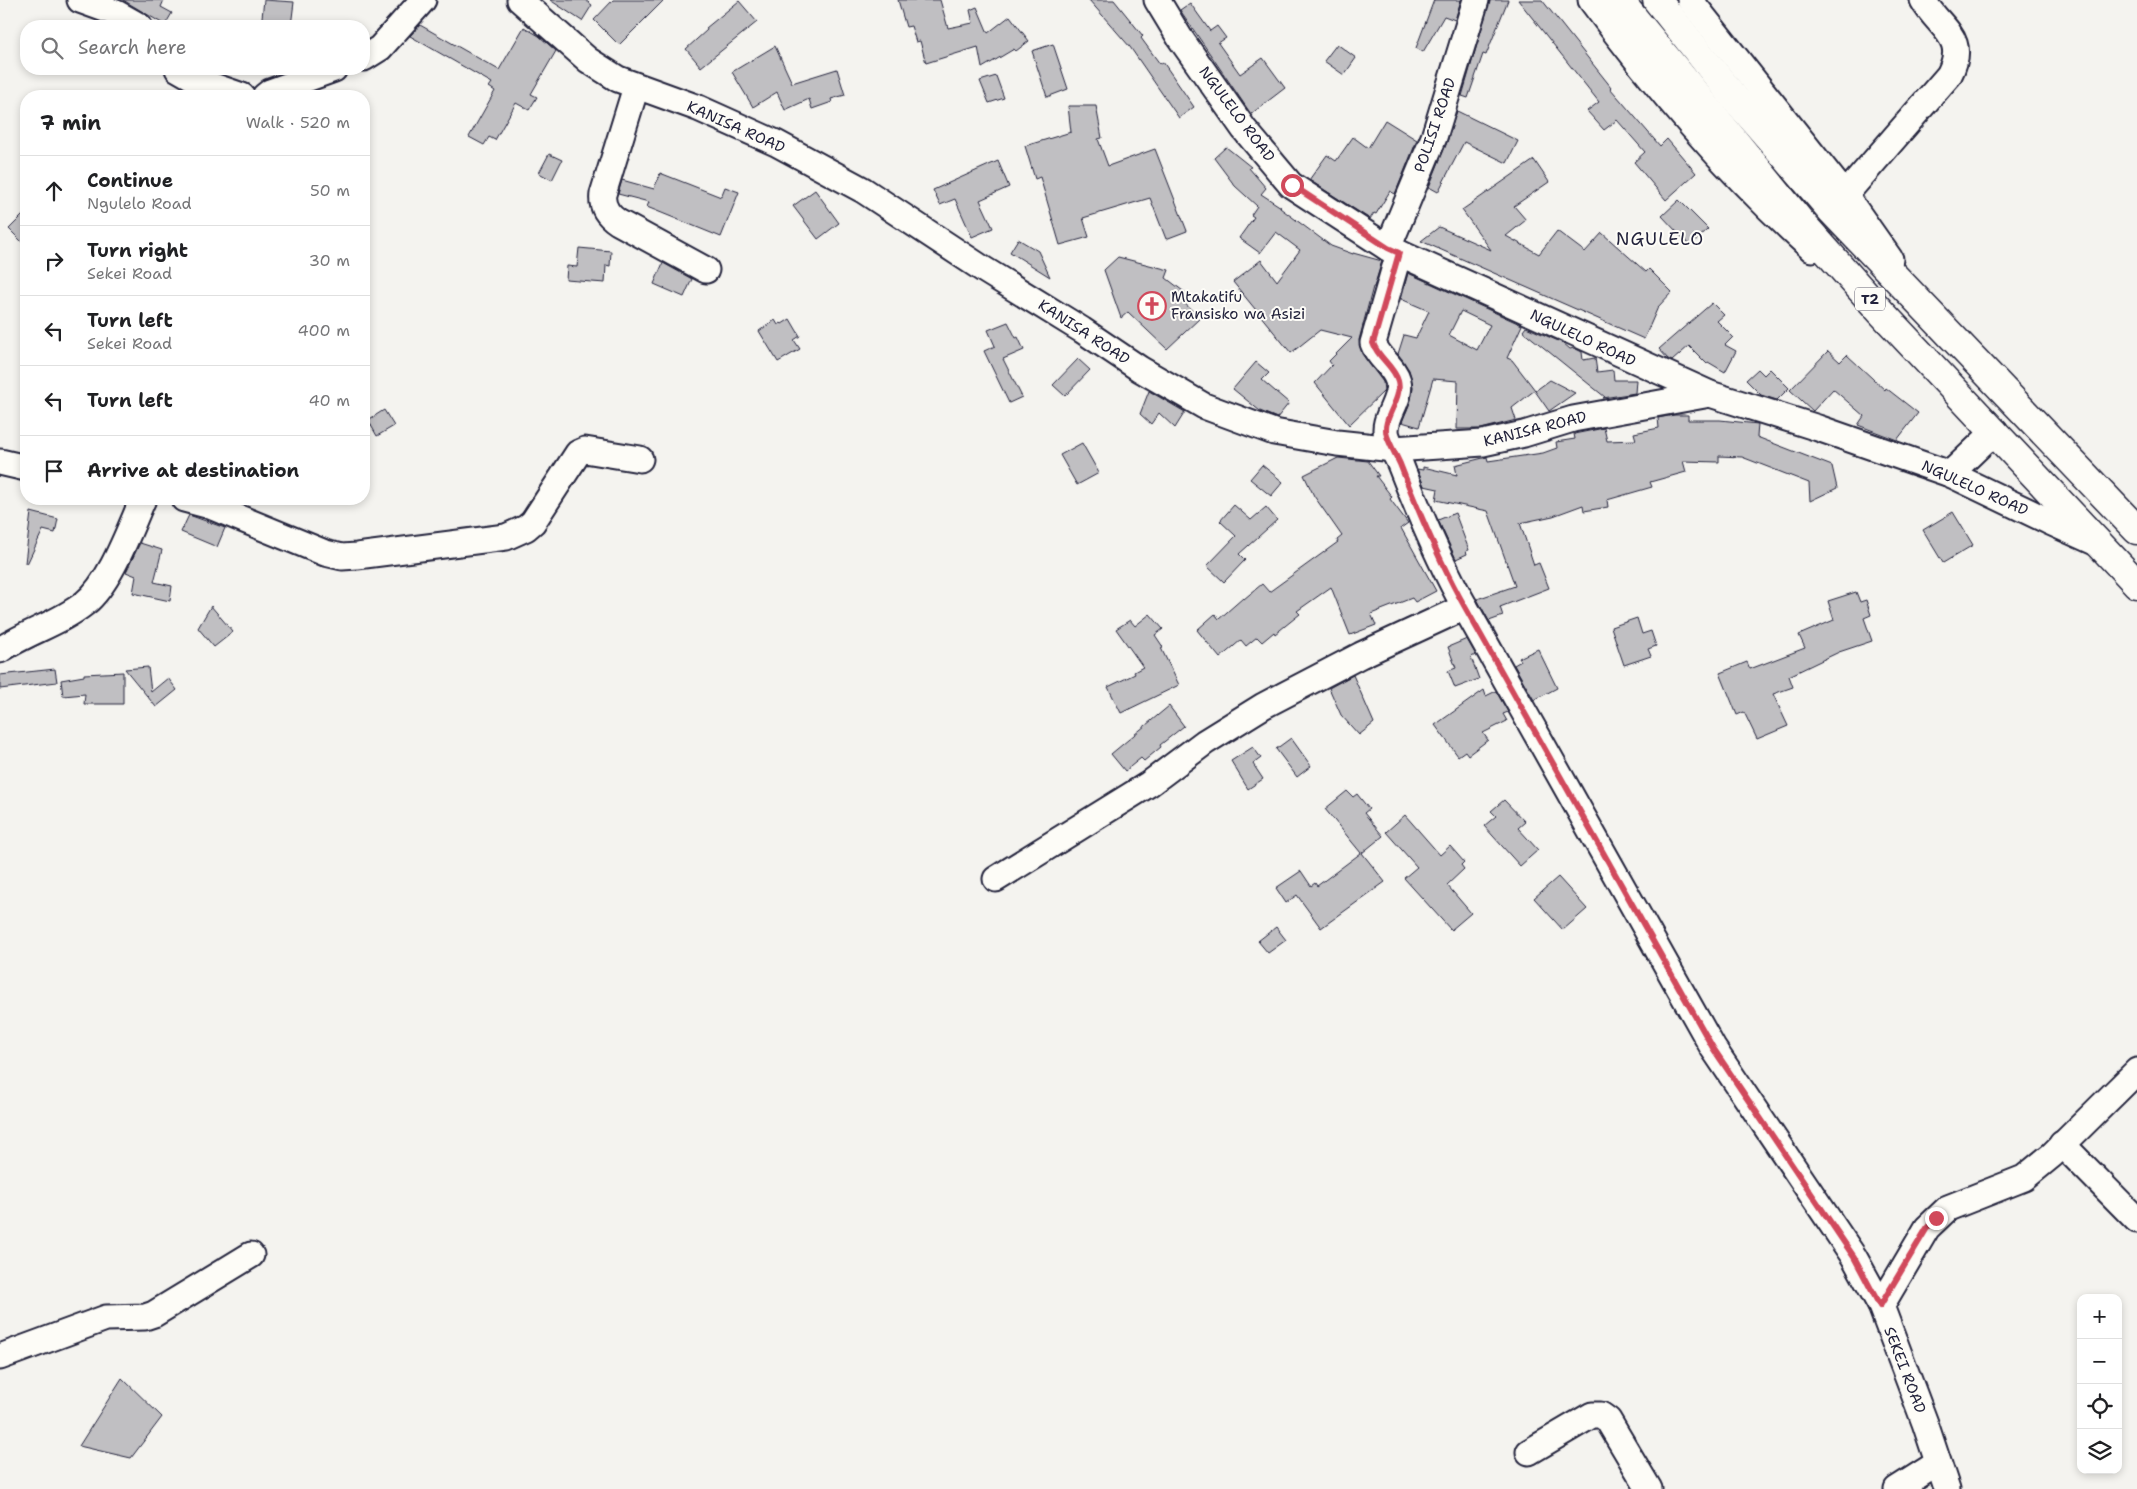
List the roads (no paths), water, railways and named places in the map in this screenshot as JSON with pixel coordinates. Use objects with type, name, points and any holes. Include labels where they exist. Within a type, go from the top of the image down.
[{"type":"highway","name":"T2","points":[[1619,0],[1800,221],[1881,312],[2102,544],[2137,584]]},
{"type":"highway","name":"T2","points":[[1657,0],[1733,96],[1832,211],[2137,530]]},
{"type":"street","points":[[80,0],[116,13],[128,20]]},
{"type":"street","points":[[370,54],[380,48],[423,0]]},
{"type":"street","name":"KANISA ROAD","points":[[520,0],[588,60],[618,79],[698,108],[768,140],[863,190],[1140,368],[1204,406],[1274,432],[1337,443],[1394,448],[1483,443],[1524,434],[1573,419],[1710,394]]},
{"type":"street","name":"NGULELO ROAD","points":[[1158,0],[1180,38],[1244,129],[1292,185],[1394,251],[1710,394],[1818,428],[1950,474],[2048,521],[2102,544]]},
{"type":"street","name":"POLISI ROAD","points":[[1394,251],[1434,137],[1476,0]]},
{"type":"street","points":[[1591,0],[1684,120],[1766,208],[1881,312]]},
{"type":"street","points":[[1690,0],[1845,195],[1926,310]]},
{"type":"street","points":[[1845,195],[1949,75],[1954,65],[1957,54],[1955,45],[1923,0]]},
{"type":"street","points":[[186,75],[225,90]]},
{"type":"street","points":[[276,90],[317,75]]},
{"type":"street","points":[[636,87],[603,194],[603,204],[608,214],[618,222],[706,270]]},
{"type":"street","name":"SEKEI ROAD","points":[[1394,251],[1373,343],[1377,352],[1394,372],[1398,382],[1396,400],[1386,426],[1387,436],[1394,448],[1420,516],[1447,575],[1713,1048],[1854,1257],[1880,1306],[1948,1489]]},
{"type":"street","points":[[1950,474],[1994,431]]},
{"type":"street","points":[[206,505],[325,553],[342,557],[357,556],[517,534],[533,522],[578,453],[585,450],[640,459]]},
{"type":"street","points":[[0,462],[20,467]]},
{"type":"street","points":[[0,650],[64,616],[84,603],[96,592],[106,577],[140,505]]},
{"type":"street","points":[[996,879],[1149,784],[1205,742],[1263,706],[1360,655],[1465,607]]},
{"type":"street","points":[[1880,1306],[1927,1228],[1936,1218],[1948,1208],[2024,1178],[2137,1071]]},
{"type":"street","points":[[2062,1144],[2137,1220]]},
{"type":"street","points":[[0,1357],[106,1318],[145,1317],[154,1314],[251,1255]]},
{"type":"street","points":[[1529,1452],[1592,1415],[1601,1416],[1608,1420],[1650,1489]]},
{"type":"street","points":[[1897,1489],[1938,1463]]},
{"type":"place","name":"Mtakatifu Fransisko wa Asizi","points":[[1152,306]]},
{"type":"district","name":"NGULELO","points":[[1660,239]]}]
